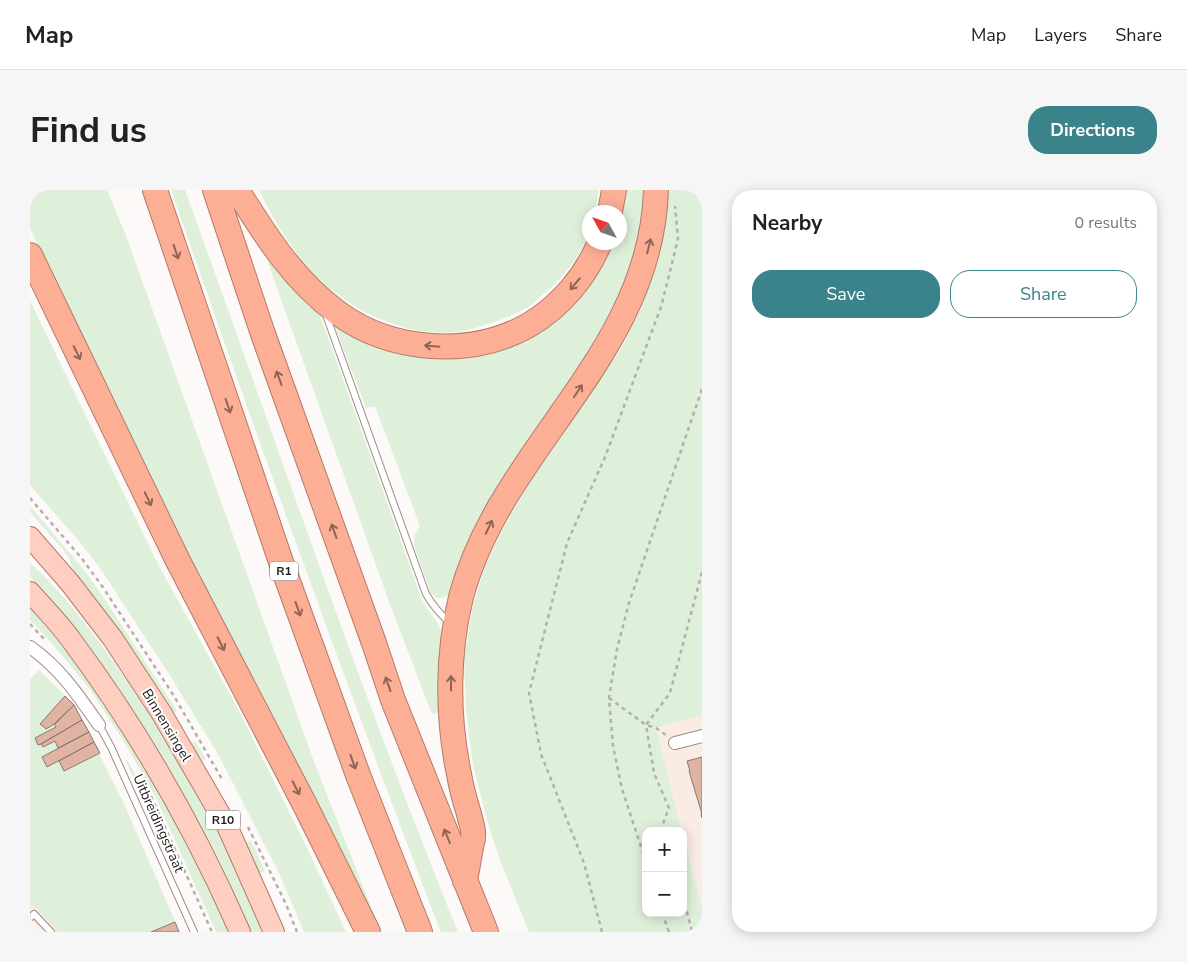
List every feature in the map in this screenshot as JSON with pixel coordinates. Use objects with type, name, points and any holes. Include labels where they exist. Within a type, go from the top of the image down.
[{"type":"highway","points":[[215,190],[263,334],[393,700],[486,932]]},
{"type":"highway","points":[[237,190],[274,246],[306,287],[338,314],[358,326],[378,335],[419,345],[460,346],[484,342],[507,335],[528,325],[546,314],[562,299],[579,279],[597,250]]},
{"type":"highway","points":[[611,205],[614,190]]},
{"type":"highway","name":"R1","points":[[155,195],[285,574],[358,775],[420,932]]},
{"type":"highway","points":[[465,881],[474,832],[458,773],[453,732],[451,682],[455,626],[469,573],[494,517],[605,350],[634,292],[644,266],[655,209],[665,195]]},
{"type":"highway","points":[[30,255],[178,561],[306,807],[368,932]]},
{"type":"highway","points":[[30,268],[56,309]]},
{"type":"main road","name":"Binnensingel","points":[[30,537],[113,639],[162,714],[228,828],[274,932]]},
{"type":"main road","name":"R10","points":[[30,592],[71,639],[131,725],[192,829],[240,932]]},
{"type":"street","points":[[30,648],[51,664],[68,682],[99,724]]},
{"type":"street","points":[[675,743],[702,736]]},
{"type":"lane","points":[[322,300],[326,317],[426,594],[432,606],[455,626]]},
{"type":"lane","name":"Uitbreidingstraat","points":[[99,724],[112,747],[194,932]]},
{"type":"lane","points":[[30,918],[34,914],[51,932]]},
{"type":"path","points":[[602,932],[584,863],[540,754],[529,693],[567,543],[605,457],[661,307],[678,239],[665,195]]},
{"type":"path","points":[[642,850],[622,789],[613,746],[609,698],[616,649],[629,603],[702,389]]},
{"type":"path","points":[[662,827],[669,808],[654,773],[646,725],[670,693],[702,572]]},
{"type":"path","points":[[609,698],[646,725],[656,728],[675,743]]},
{"type":"path","points":[[687,912],[692,932]]},
{"type":"path","points":[[663,917],[668,932]]},
{"type":"shaded area","points":[[702,715],[702,907],[687,849],[687,827],[681,827],[656,728]]},
{"type":"shaded area","points":[[30,901],[33,904],[58,932],[30,932]]},
{"type":"green space","points":[[30,190],[107,190],[125,233],[313,759],[381,932],[375,932],[128,436],[30,228]]},
{"type":"green space","points":[[171,190],[185,190],[386,748],[458,932],[441,932],[433,912],[299,552]]},
{"type":"green space","points":[[259,190],[599,190],[596,205],[582,205],[582,247],[568,269],[551,288],[528,307],[516,313],[476,328],[456,332],[437,333],[400,326],[382,320],[347,301],[318,278],[309,268],[292,247]]},
{"type":"green space","points":[[624,190],[643,190],[638,243],[621,290],[598,335],[572,377],[515,459],[489,502],[466,546],[449,594],[444,598],[437,598],[431,593],[414,546],[414,536],[420,526],[375,406],[366,408],[334,324],[362,339],[486,351],[605,250],[627,250],[627,205],[622,205]]},
{"type":"green space","points":[[665,190],[702,190],[702,715],[656,728],[681,827],[642,827],[642,917],[687,917],[687,849],[702,907],[702,932],[529,932],[500,860],[473,766],[466,711],[464,658],[473,606],[484,569],[500,534],[533,477],[622,347],[639,312],[655,271],[666,222]]},
{"type":"green space","points":[[274,260],[316,307],[321,318],[422,600],[441,630],[439,708],[435,714],[431,712],[391,607],[268,263]]},
{"type":"green space","points":[[30,301],[160,568],[237,707],[308,850],[346,932],[304,932],[279,873],[218,754],[169,674],[100,568],[30,485]]},
{"type":"green space","points":[[30,506],[85,571],[177,711],[171,715],[135,653],[112,620],[78,578],[64,551],[30,512]]},
{"type":"green space","points":[[30,563],[53,585],[83,620],[160,731],[219,834],[265,932],[251,932],[221,865],[164,761],[121,693],[65,618],[30,576]]},
{"type":"green space","points":[[30,605],[88,679],[120,726],[181,830],[231,932],[216,932],[155,796],[123,740],[89,688],[30,620]]},
{"type":"green space","points":[[39,670],[75,705],[124,804],[180,932],[58,932],[33,905],[30,907],[30,679]]},
{"type":"green space","points":[[195,741],[206,759],[201,762],[190,744]]},
{"type":"green space","points":[[125,759],[128,761],[152,807],[147,809]]},
{"type":"green space","points":[[251,840],[265,871],[259,874],[245,843]]},
{"type":"building","points":[[65,696],[74,705],[56,723],[46,729],[40,724]]},
{"type":"building","points":[[74,705],[82,720],[38,745],[35,738],[56,727],[54,724]]},
{"type":"building","points":[[82,720],[89,732],[58,748],[55,741],[43,747],[41,744]]},
{"type":"building","points":[[89,732],[94,742],[47,767],[42,757]]},
{"type":"building","points":[[94,742],[100,753],[64,771],[59,761]]},
{"type":"building","points":[[702,757],[702,814],[687,761]]},
{"type":"building","points":[[175,922],[179,932],[151,932]]}]
